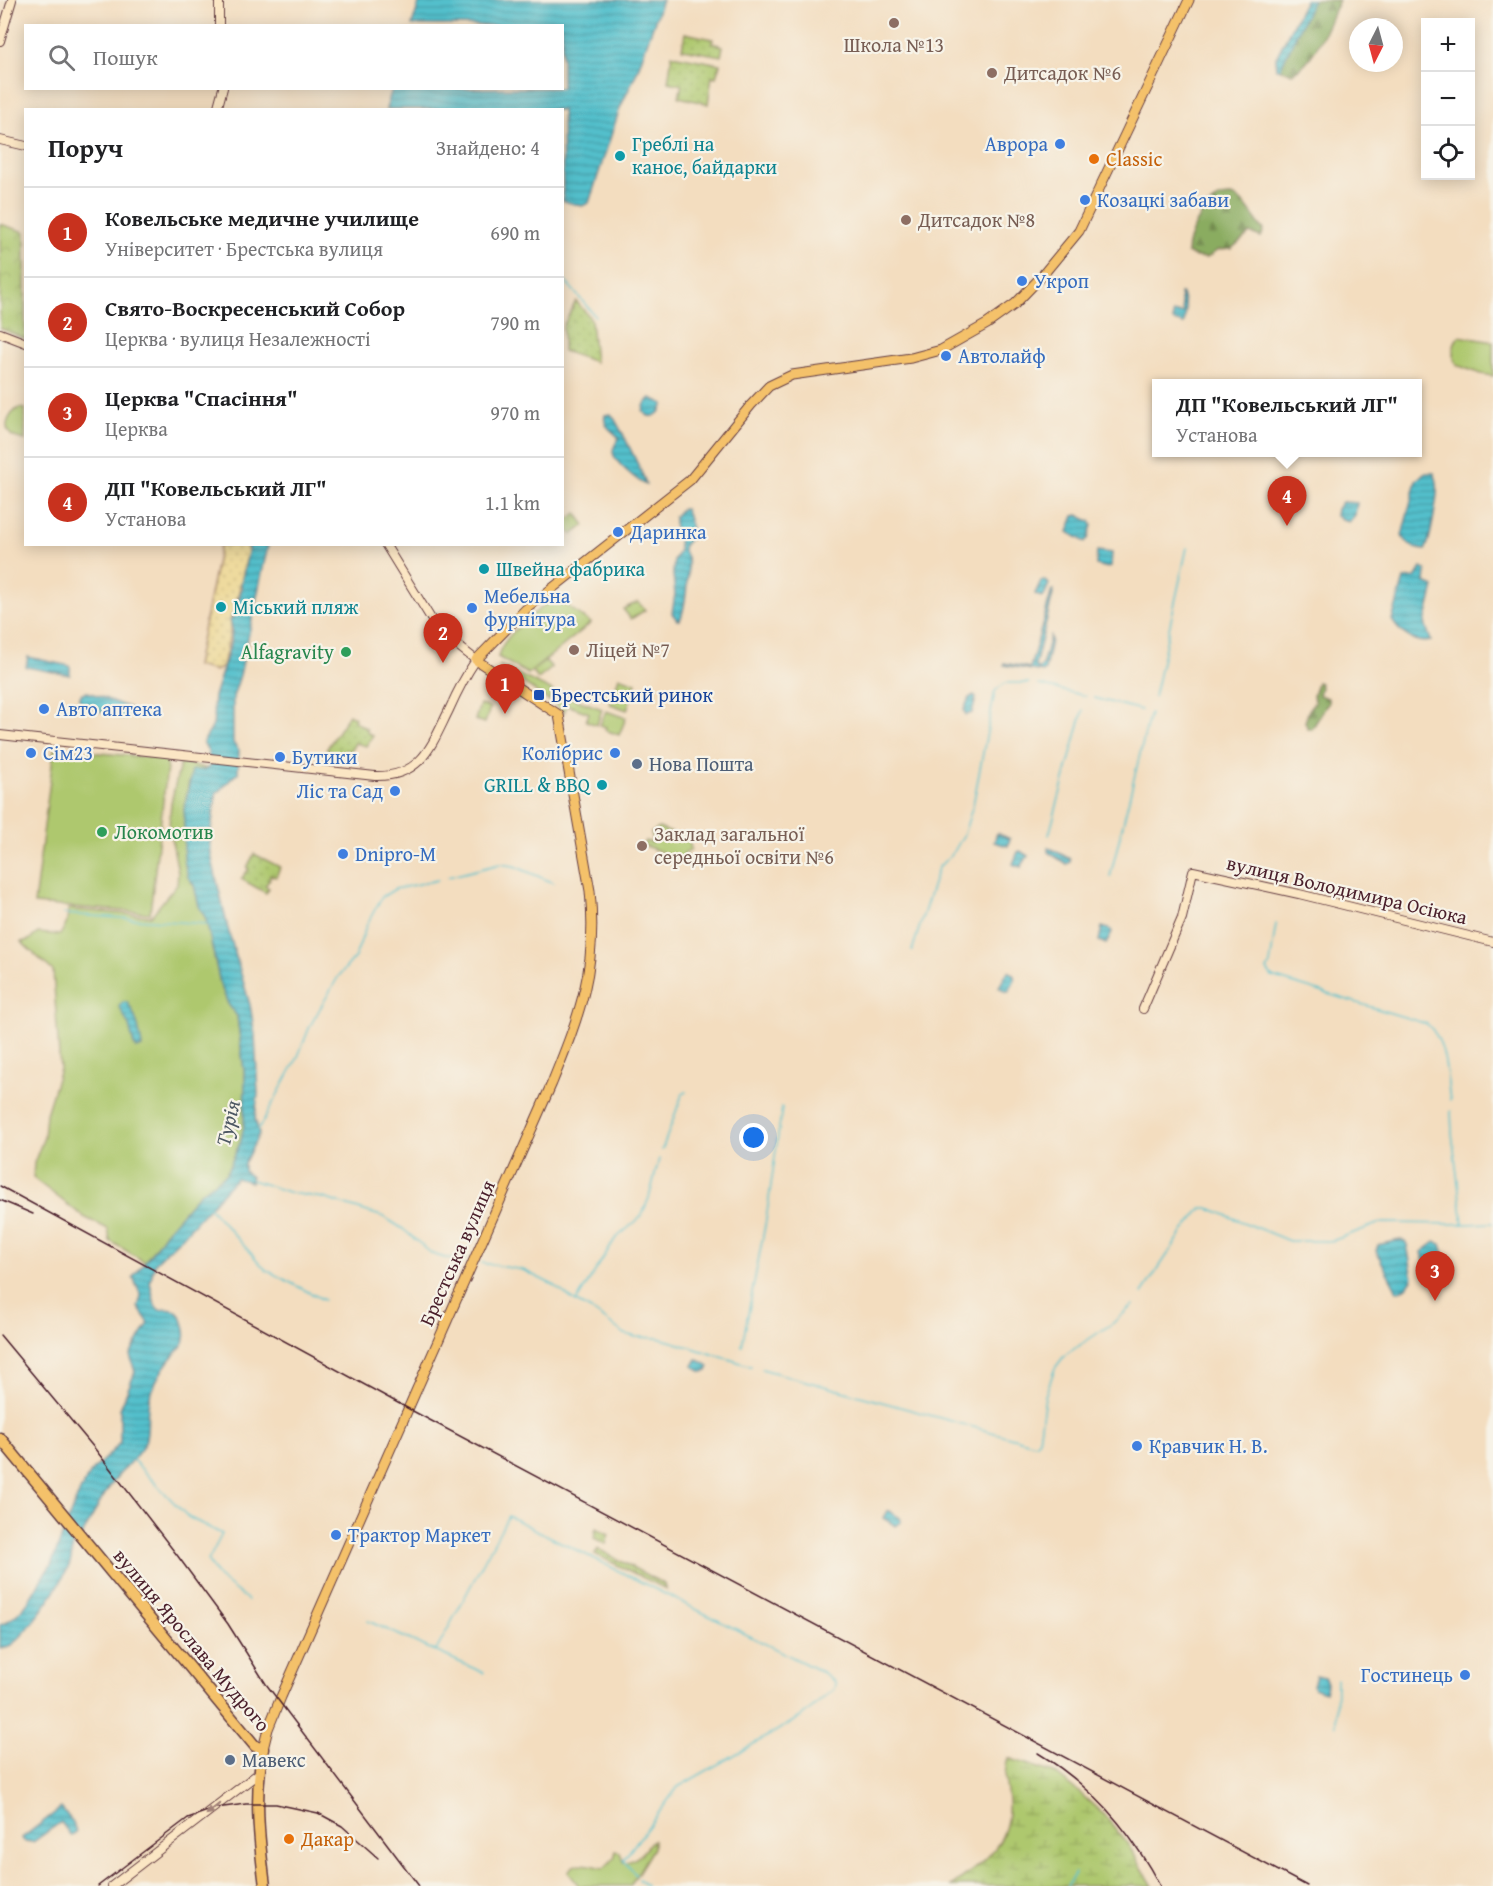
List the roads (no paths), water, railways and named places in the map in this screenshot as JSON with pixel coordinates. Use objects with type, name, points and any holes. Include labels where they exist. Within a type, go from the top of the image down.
[{"type":"highway","name":"вулиця Ярослава Мудрого","points":[[0,1438],[255,1746],[263,1749]]},
{"type":"highway","name":"Брестська вулиця","points":[[263,1749],[259,1773],[257,1827],[265,1886]]},
{"type":"main road","points":[[0,41],[12,0]]},
{"type":"main road","points":[[219,0],[219,24]]},
{"type":"main road","points":[[0,735],[375,776],[401,773],[420,761],[431,748],[455,695],[476,660],[526,609],[690,480],[769,386],[792,375],[922,356],[935,352],[961,340],[1015,304],[1079,231],[1189,0]]},
{"type":"main road","points":[[218,108],[222,90]]},
{"type":"main road","points":[[0,140],[24,146]]},
{"type":"main road","points":[[0,333],[24,342]]},
{"type":"main road","points":[[386,546],[438,630],[476,660]]},
{"type":"main road","name":"Брестська вулиця","points":[[263,1749],[268,1729],[281,1697],[552,1083],[576,1021],[591,962],[593,920],[590,891],[559,715],[476,660]]},
{"type":"main road","name":"вулиця Володимира Осіюка","points":[[1143,1009],[1182,918],[1193,871],[1299,894],[1493,942]]},
{"type":"main road","points":[[112,1886],[259,1773]]},
{"type":"water","points":[[420,0],[662,0],[637,72],[620,108],[589,203],[582,206],[564,201],[564,108],[386,108],[392,90],[564,90],[564,24],[412,24]]},
{"type":"water","points":[[1305,0],[1313,0],[1280,69],[1277,69],[1276,58]]},
{"type":"water","points":[[1180,294],[1182,294],[1186,309],[1184,324],[1173,321],[1173,313],[1183,313]]},
{"type":"water","points":[[651,398],[664,404],[658,414],[649,416],[643,411],[645,404]]},
{"type":"water","points":[[611,414],[619,426],[646,485],[626,470],[614,455],[613,451],[619,438],[605,423],[605,415]]},
{"type":"water","points":[[1424,473],[1434,473],[1437,480],[1432,528],[1425,550],[1412,546],[1402,536],[1416,481]]},
{"type":"water","points":[[1342,502],[1357,503],[1355,515],[1349,522],[1336,516],[1337,509]]},
{"type":"water","points":[[681,509],[685,509],[688,516],[691,534],[683,548],[688,563],[687,580],[682,615],[680,620],[677,620],[672,613],[675,594],[674,560],[679,551],[674,517]]},
{"type":"water","points":[[1078,515],[1090,521],[1092,525],[1085,542],[1068,532],[1074,516]]},
{"type":"water","points":[[248,546],[268,546],[240,675],[233,697],[233,743],[239,750],[238,773],[216,794],[210,840],[211,855],[228,929],[250,1005],[255,1035],[258,1094],[255,1118],[259,1134],[244,1164],[244,1171],[251,1177],[251,1182],[236,1178],[155,1263],[150,1282],[155,1305],[159,1310],[170,1309],[178,1313],[182,1319],[185,1337],[182,1346],[161,1372],[151,1392],[145,1442],[106,1492],[79,1541],[73,1544],[71,1561],[44,1608],[16,1641],[0,1648],[0,1625],[14,1617],[30,1599],[51,1564],[86,1480],[120,1442],[120,1409],[135,1372],[130,1355],[149,1323],[138,1307],[141,1296],[133,1277],[165,1233],[199,1194],[226,1174],[241,1141],[244,1126],[245,1078],[237,1016],[228,1004],[220,983],[206,919],[199,906],[194,885],[188,877],[184,860],[184,810],[192,770],[205,770],[210,766],[208,751],[203,742],[213,725],[214,697],[230,647],[232,628],[230,621],[236,610],[242,588]]},
{"type":"water","points":[[1097,551],[1112,553],[1111,566],[1108,568],[1096,565]]},
{"type":"water","points":[[1421,568],[1426,570],[1425,583],[1434,587],[1425,623],[1431,641],[1425,642],[1408,637],[1392,620],[1404,579],[1415,578]]},
{"type":"water","points":[[1044,580],[1049,584],[1044,596],[1041,597],[1035,594],[1041,581]]},
{"type":"water","points":[[1052,590],[1054,590],[1035,666],[1038,669],[1042,666],[1050,636],[1045,670],[1043,672],[1004,665],[1004,663],[1030,668]]},
{"type":"water","points":[[28,657],[70,666],[70,675],[26,667]]},
{"type":"water","points":[[88,692],[130,708],[130,711],[125,719],[120,719],[82,704],[79,699],[82,693]]},
{"type":"water","points":[[974,695],[976,698],[972,713],[966,715],[964,710],[969,698]]},
{"type":"water","points":[[997,833],[1010,839],[1008,846],[994,842]]},
{"type":"water","points":[[1048,847],[1070,859],[1070,862],[1067,864],[1048,852]]},
{"type":"water","points":[[1020,851],[1028,856],[1021,867],[1013,864]]},
{"type":"water","points":[[1102,927],[1112,932],[1106,944],[1099,941]]},
{"type":"water","points":[[1008,971],[1015,979],[1009,991],[1005,991],[999,987]]},
{"type":"water","points":[[127,1002],[137,1023],[142,1047],[137,1049],[119,1006]]},
{"type":"water","points":[[1405,1241],[1407,1245],[1413,1278],[1407,1287],[1397,1291],[1376,1251],[1378,1245]]},
{"type":"water","points":[[1435,1242],[1441,1244],[1444,1254],[1436,1262],[1427,1263],[1422,1252]]},
{"type":"water","points":[[697,1359],[709,1366],[707,1371],[702,1372],[693,1366]]},
{"type":"water","points":[[887,1511],[890,1511],[901,1522],[896,1526],[883,1518]]},
{"type":"water","points":[[1316,1676],[1324,1678],[1327,1683],[1325,1692],[1314,1688]]},
{"type":"water","points":[[61,1808],[73,1822],[76,1832],[71,1836],[61,1822],[33,1842],[24,1841],[22,1838]]},
{"type":"waterway","points":[[564,279],[595,316]]},
{"type":"waterway","points":[[1154,697],[1187,548]]},
{"type":"waterway","points":[[912,951],[938,868],[955,850],[964,834],[973,805],[995,691],[1005,683],[1029,683]]},
{"type":"waterway","points":[[1039,685],[1086,696]]},
{"type":"waterway","points":[[1094,698],[1141,710]]},
{"type":"waterway","points":[[1049,835],[1083,710]]},
{"type":"waterway","points":[[1110,877],[1150,713]]},
{"type":"waterway","points":[[448,877],[500,864],[514,866],[554,883]]},
{"type":"waterway","points":[[257,1132],[297,1059],[310,1026],[338,977],[355,957],[367,924],[382,897],[395,889],[438,880]]},
{"type":"waterway","points":[[64,914],[207,924]]},
{"type":"waterway","points":[[1276,924],[1267,970],[1272,977],[1427,1024],[1434,1031],[1442,1049],[1450,1100]]},
{"type":"waterway","points":[[662,1150],[682,1095],[686,1092]]},
{"type":"waterway","points":[[742,1346],[766,1220],[782,1107]]},
{"type":"waterway","points":[[1142,1293],[1184,1230],[1202,1208],[1209,1208],[1289,1241],[1332,1241],[1380,1223],[1463,1224],[1451,1111]]},
{"type":"waterway","points":[[576,1302],[615,1239],[641,1217],[649,1198],[659,1159]]},
{"type":"waterway","points":[[252,1180],[291,1193],[323,1198],[384,1217],[403,1229],[432,1254],[445,1258],[466,1259]]},
{"type":"waterway","points":[[208,1206],[266,1270],[324,1300]]},
{"type":"waterway","points":[[1464,1224],[1493,1223]]},
{"type":"waterway","points":[[482,1263],[523,1270],[553,1285],[625,1334],[658,1338],[751,1366]]},
{"type":"waterway","points":[[762,1369],[1035,1444],[1039,1440],[1045,1396],[1055,1368],[1065,1355],[1113,1323],[1133,1305]]},
{"type":"waterway","points":[[131,1458],[188,1517],[222,1534],[208,1561],[219,1578],[248,1600]]},
{"type":"waterway","points":[[436,1651],[508,1516],[824,1673],[835,1683],[834,1689],[801,1717],[678,1787],[623,1860],[636,1875]]},
{"type":"waterway","points":[[368,1621],[484,1673]]},
{"type":"waterway","points":[[1336,1726],[1337,1679]]},
{"type":"waterway","points":[[1067,1886],[1075,1873]]},
{"type":"waterway","points":[[639,1879],[646,1886]]},
{"type":"railway","points":[[0,1186],[409,1409],[1307,1886]]},
{"type":"railway","points":[[0,1200],[33,1214]]},
{"type":"railway","points":[[0,1335],[95,1449],[177,1555],[228,1624],[266,1684],[419,1886]]},
{"type":"railway","points":[[1038,1753],[1075,1780],[1108,1811],[1123,1828],[1160,1886]]},
{"type":"railway","points":[[98,1886],[188,1818],[216,1808],[246,1804],[276,1804],[318,1813],[342,1826],[378,1858]]},
{"type":"place","name":"Школа №13","points":[[894,23]]},
{"type":"place","name":"Дитсадок №6","points":[[992,73]]},
{"type":"place","name":"Аврора","points":[[1060,144]]},
{"type":"place","name":"Греблі на каноє, байдарки","points":[[620,156]]},
{"type":"place","name":"Classic","points":[[1094,159]]},
{"type":"place","name":"Козацкі забави","points":[[1085,200]]},
{"type":"place","name":"Дитсадок №8","points":[[906,220]]},
{"type":"place","name":"Укроп","points":[[1022,281]]},
{"type":"place","name":"Автолайф","points":[[946,356]]},
{"type":"place","name":"ДП \"Ковельський ЛГ\"","points":[[1287,526]]},
{"type":"place","name":"Даринка","points":[[618,532]]},
{"type":"place","name":"Швейна фабрика","points":[[484,569]]},
{"type":"place","name":"Міський пляж","points":[[221,607]]},
{"type":"place","name":"Мебельна фурнітура","points":[[472,608]]},
{"type":"place","name":"Ліцей №7","points":[[574,650]]},
{"type":"place","name":"Alfagravity","points":[[346,652]]},
{"type":"place","name":"Свято-Воскресенський Собор","points":[[443,663]]},
{"type":"place","name":"Брестський ринок","points":[[539,695]]},
{"type":"place","name":"Авто аптека","points":[[44,709]]},
{"type":"place","name":"Ковельське медичне училище","points":[[505,714]]},
{"type":"place","name":"Сім23","points":[[31,753]]},
{"type":"place","name":"Колібрис","points":[[615,753]]},
{"type":"place","name":"Бутики","points":[[280,757]]},
{"type":"place","name":"Нова Пошта","points":[[637,764]]},
{"type":"place","name":"GRILL & BBQ","points":[[602,785]]},
{"type":"place","name":"Ліс та Сад","points":[[395,791]]},
{"type":"place","name":"Локомотив","points":[[102,832]]},
{"type":"place","name":"Заклад загальної середньої освіти №6","points":[[642,846]]},
{"type":"place","name":"Dnipro-M","points":[[343,854]]},
{"type":"place","name":"Церква \"Спасіння\"","points":[[1435,1301]]},
{"type":"place","name":"Кравчик Н. В.","points":[[1137,1446]]},
{"type":"place","name":"Трактор Маркет","points":[[336,1535]]},
{"type":"place","name":"Гостинець","points":[[1465,1675]]},
{"type":"place","name":"Мавекс","points":[[230,1760]]},
{"type":"place","name":"Дакар","points":[[289,1839]]},
{"type":"water label","name":"Турія","points":[[228,1123]]}]
